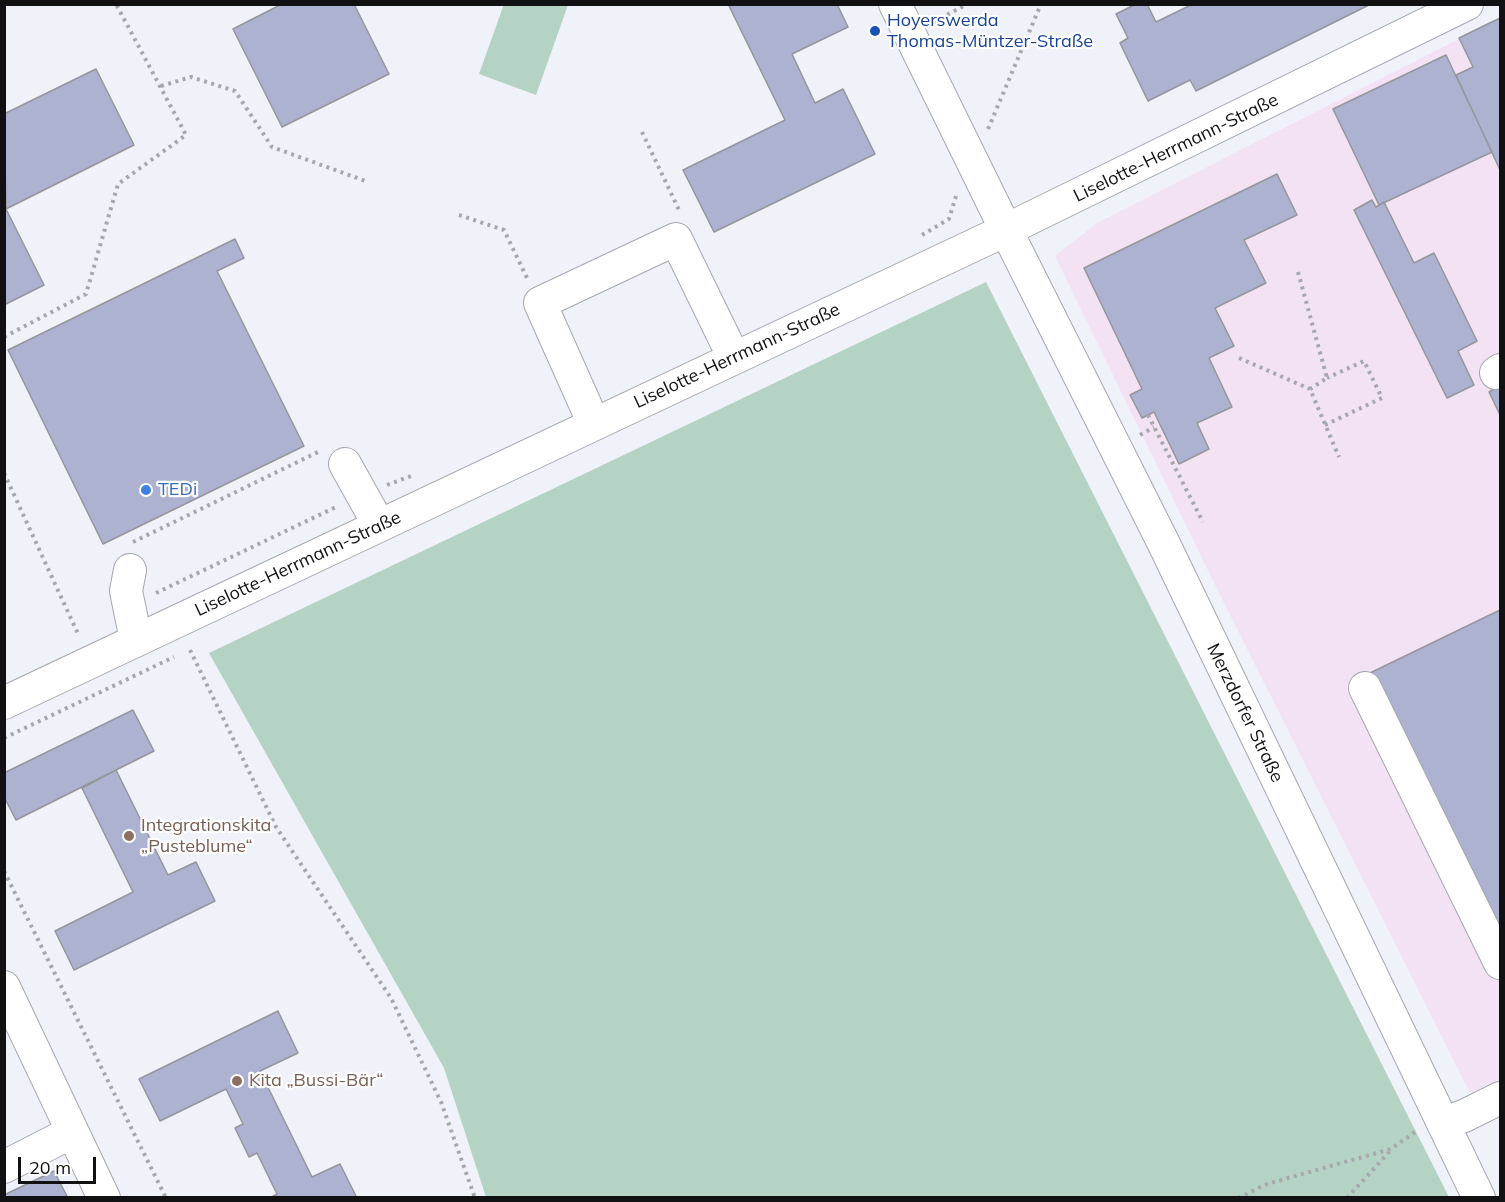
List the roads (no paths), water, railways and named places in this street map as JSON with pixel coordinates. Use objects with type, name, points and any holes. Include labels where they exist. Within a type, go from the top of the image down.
[{"type":"street","name":"Merzdorfer Straße","points":[[895,4],[1005,230],[1163,542],[1479,1197]]},
{"type":"street","name":"Liselotte-Herrmann-Straße","points":[[4,703],[1005,230],[1467,4]]},
{"type":"street","points":[[594,424],[540,303],[676,239],[734,358]]},
{"type":"street","points":[[335,456],[363,495],[380,525]]},
{"type":"street","points":[[129,557],[126,591],[136,640]]},
{"type":"street","points":[[1365,688],[1500,963]]},
{"type":"street","points":[[4,987],[104,1197]]},
{"type":"street","points":[[1443,1123],[1464,1116],[1500,1098]]},
{"type":"street","points":[[4,1167],[72,1132]]},
{"type":"place","name":"Hoyerswerda Thomas-Müntzer-Straße","points":[[875,31]]},
{"type":"place","name":"TEDi","points":[[146,490]]},
{"type":"place","name":"Integrationskita „Pusteblume“","points":[[129,836]]},
{"type":"place","name":"Kita „Bussi-Bär“","points":[[237,1081]]}]
